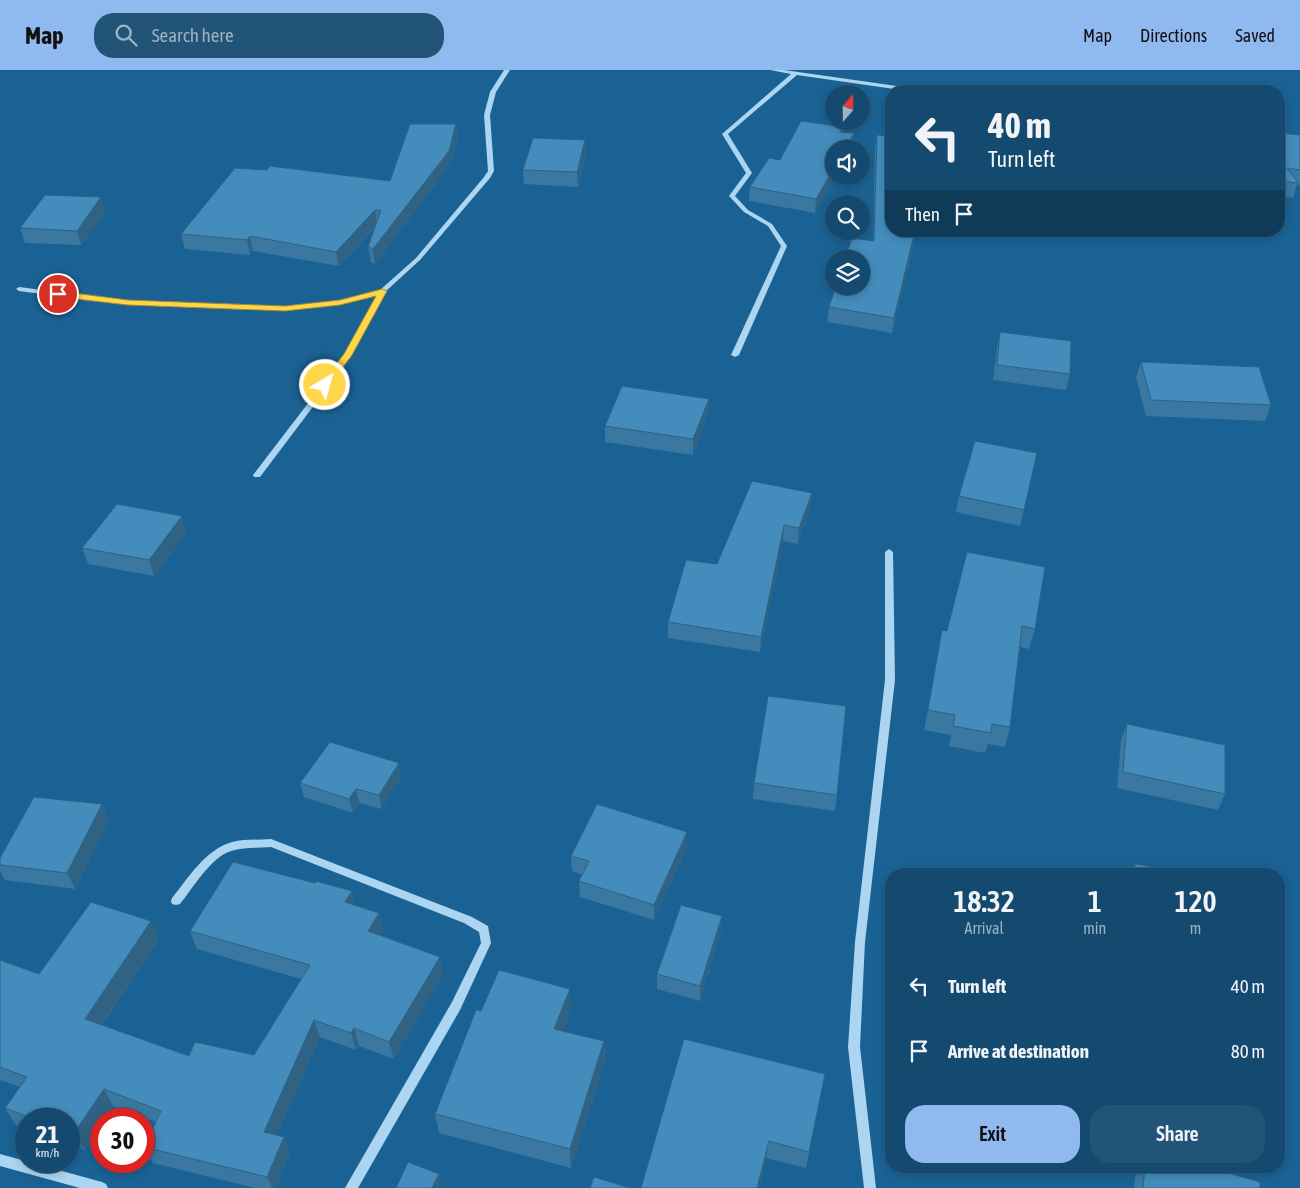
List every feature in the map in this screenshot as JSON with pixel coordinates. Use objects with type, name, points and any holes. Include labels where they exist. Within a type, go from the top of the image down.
[{"type":"street","points":[[257,475],[348,355],[382,291],[418,259],[487,178],[491,170],[488,115],[493,92],[508,70]]},
{"type":"street","points":[[773,70],[885,86]]},
{"type":"street","points":[[735,354],[784,246],[770,225],[746,211],[732,196],[749,174],[725,134],[795,74]]},
{"type":"street","points":[[19,289],[128,303],[285,309],[340,302],[382,291]]},
{"type":"street","points":[[870,1188],[854,1047],[860,942],[890,680],[889,552]]},
{"type":"street","points":[[176,901],[207,863],[222,850],[243,845],[271,843],[468,920],[484,929],[486,943],[456,1006],[351,1188]]},
{"type":"street","points":[[0,1160],[102,1188]]},
{"type":"building","points":[[801,121],[825,124],[825,130],[841,130],[840,132],[854,133],[850,140],[825,140],[825,184],[816,199],[750,187],[769,158],[780,160]]},
{"type":"building","points":[[410,124],[456,124],[449,151],[373,249],[368,247],[381,210],[375,210],[336,252],[250,236],[247,240],[181,234],[235,168],[267,170],[270,166],[390,181]]},
{"type":"building","points":[[1285,134],[1300,135],[1300,170],[1287,168],[1298,183],[1285,182]]},
{"type":"building","points":[[877,135],[885,136],[885,237],[914,237],[894,318],[829,307],[833,295],[870,295],[870,250],[848,250],[851,240],[874,241]]},
{"type":"building","points":[[533,138],[585,140],[577,172],[523,170]]},
{"type":"building","points":[[45,195],[101,197],[77,231],[20,228]]},
{"type":"building","points":[[1000,332],[1071,341],[1070,374],[997,365]]},
{"type":"building","points":[[1141,362],[1259,367],[1271,405],[1151,400]]},
{"type":"building","points":[[622,386],[709,399],[693,439],[605,426]]},
{"type":"building","points":[[975,441],[1037,453],[1024,510],[959,496]]},
{"type":"building","points":[[752,481],[812,493],[799,528],[784,525],[761,637],[668,622],[686,560],[717,564]]},
{"type":"building","points":[[117,504],[182,516],[149,560],[82,548]]},
{"type":"building","points":[[967,552],[1045,567],[1035,629],[1022,626],[1010,727],[992,724],[991,733],[953,726],[955,715],[928,710],[942,630],[947,631]]},
{"type":"building","points":[[768,696],[846,706],[837,795],[754,783]]},
{"type":"building","points":[[1127,724],[1225,745],[1225,794],[1123,772]]},
{"type":"building","points":[[330,742],[399,763],[379,795],[356,789],[349,799],[300,783]]},
{"type":"building","points":[[34,797],[102,804],[67,873],[0,865],[0,858]]},
{"type":"building","points":[[597,804],[687,832],[654,905],[579,881],[589,861],[571,856]]},
{"type":"building","points":[[233,862],[352,891],[345,902],[379,913],[368,931],[440,957],[389,1042],[354,1028],[351,1033],[314,1020],[264,1132],[284,1137],[267,1177],[155,1150],[155,1124],[161,1111],[104,1089],[80,1124],[80,1108],[15,1108],[15,1112],[5,1108],[27,1077],[0,1067],[0,960],[39,974],[91,902],[151,921],[85,1019],[189,1056],[195,1042],[254,1055],[310,965],[190,931]]},
{"type":"building","points":[[1135,864],[1159,868],[1135,868]]},
{"type":"building","points":[[681,905],[722,916],[700,986],[657,974]]},
{"type":"building","points":[[499,970],[570,989],[554,1029],[604,1041],[570,1149],[435,1114],[476,1010],[481,1011]]},
{"type":"building","points":[[684,1039],[825,1074],[809,1152],[769,1141],[757,1188],[641,1188]]},
{"type":"building","points":[[408,1162],[439,1174],[432,1188],[396,1188]]},
{"type":"building","points":[[1144,1173],[1228,1173],[1260,1182],[1260,1188],[1143,1188]]},
{"type":"building","points":[[594,1177],[630,1188],[590,1188]]},
{"type":"route","points":[[58,294],[128,303],[285,309],[340,302],[382,291],[348,355],[325,385]]}]
